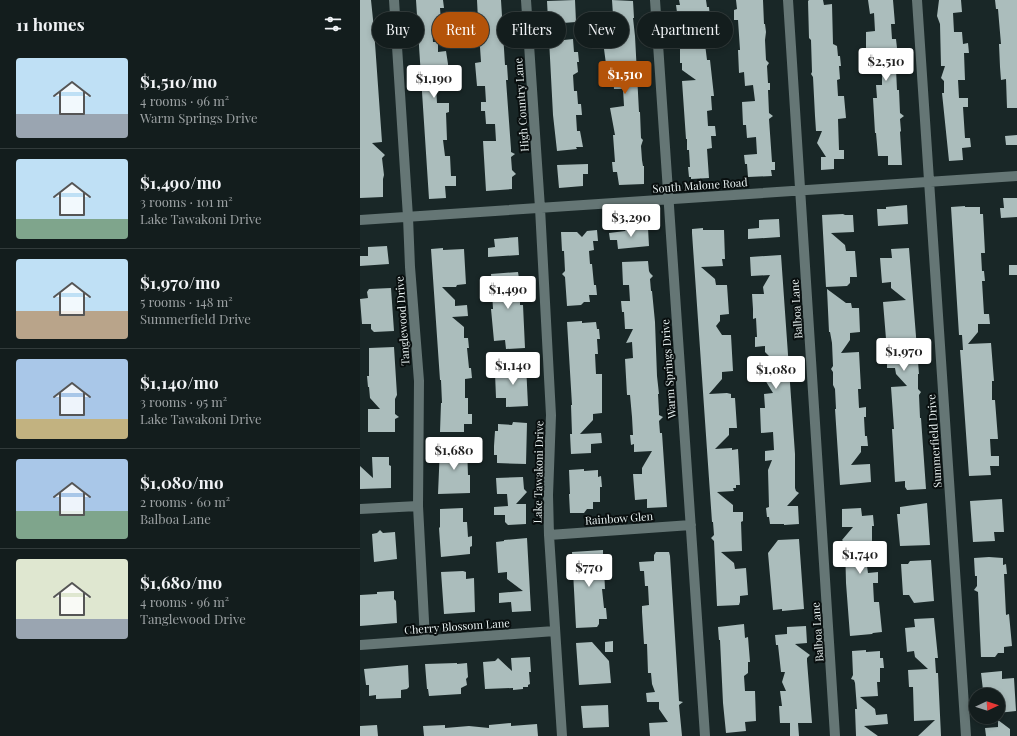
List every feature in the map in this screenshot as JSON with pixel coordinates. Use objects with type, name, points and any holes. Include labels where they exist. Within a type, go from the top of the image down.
[{"type":"street","name":"Tanglewood Drive","points":[[394,0],[410,267],[419,381],[418,506],[425,640]]},
{"type":"street","name":"High Country Lane","points":[[526,0],[540,208]]},
{"type":"street","name":"Warm Springs Drive","points":[[655,0],[705,736]]},
{"type":"street","name":"Balboa Lane","points":[[788,0],[835,736]]},
{"type":"street","name":"Summerfield Drive","points":[[916,0],[966,736]]},
{"type":"street","name":"South Malone Road","points":[[360,220],[1017,176]]},
{"type":"street","name":"Lake Tawakoni Drive","points":[[540,208],[551,415],[548,495],[549,535],[562,736]]},
{"type":"street","points":[[360,509],[418,506]]},
{"type":"street","name":"Rainbow Glen","points":[[549,535],[691,525]]},
{"type":"street","name":"Cherry Blossom Lane","points":[[360,645],[555,631]]},
{"type":"building","points":[[360,0],[371,0],[372,48],[375,48],[382,142],[372,143],[385,155],[382,158],[384,175],[383,197],[360,198]]},
{"type":"building","points":[[416,0],[443,0],[444,8],[440,8],[440,12],[432,12],[432,48],[438,48],[438,52],[446,51],[448,64],[448,74],[443,74],[444,86],[436,87],[437,103],[449,103],[449,112],[446,113],[447,140],[443,140],[445,156],[450,156],[451,176],[456,176],[456,186],[445,186],[446,198],[429,199],[419,48],[424,48],[424,12],[417,12]]},
{"type":"building","points":[[477,0],[501,0],[502,12],[497,12],[497,48],[504,48],[505,65],[507,65],[508,80],[506,80],[511,152],[515,154],[511,157],[512,170],[516,174],[512,177],[512,189],[486,191],[483,141],[496,141],[495,124],[486,124],[485,111],[481,111],[481,102],[486,102],[485,86],[477,86],[475,63],[481,62],[480,48],[489,48],[489,12],[478,12]]},
{"type":"building","points":[[575,0],[574,22],[566,23],[566,12],[548,12],[547,1]]},
{"type":"building","points":[[612,0],[633,1],[639,112],[641,138],[643,140],[641,146],[644,166],[644,184],[619,185],[617,172],[613,172],[612,162],[615,162],[613,135],[615,135],[610,108],[624,106],[623,89],[614,89],[612,64],[606,64],[604,48],[629,48],[629,12],[613,12]]},
{"type":"building","points":[[679,0],[706,0],[709,12],[677,12],[676,5],[680,5]]},
{"type":"building","points":[[736,0],[763,0],[764,24],[766,32],[766,60],[769,63],[767,66],[768,83],[770,83],[770,90],[768,90],[769,113],[773,116],[769,119],[772,162],[775,162],[775,170],[771,170],[772,176],[748,177],[747,164],[745,164],[744,155],[757,154],[756,137],[747,138],[746,125],[743,125],[742,102],[755,101],[753,85],[745,86],[744,72],[739,73],[738,50],[740,50],[738,20],[734,20],[734,10],[737,9]]},
{"type":"building","points":[[809,0],[823,0],[824,5],[832,4],[833,44],[837,46],[838,56],[840,56],[840,79],[837,80],[838,96],[844,96],[846,118],[838,119],[839,150],[844,150],[844,159],[834,159],[834,169],[821,170],[821,157],[826,157],[817,143],[822,131],[816,131],[813,77],[811,74],[811,40],[809,38]]},
{"type":"building","points":[[868,0],[893,0],[895,24],[891,24],[892,39],[896,39],[897,90],[899,90],[900,113],[904,116],[900,119],[902,165],[888,165],[888,156],[878,156],[873,98],[877,98],[876,85],[882,85],[882,66],[874,66],[873,54],[866,54],[866,32],[875,31],[874,13],[870,14]]},
{"type":"building","points":[[939,0],[961,0],[962,12],[953,13],[954,32],[962,32],[963,44],[968,43],[969,53],[964,53],[965,80],[958,80],[959,98],[968,98],[968,107],[963,107],[965,138],[970,138],[971,147],[962,148],[963,160],[949,161],[942,93],[944,93],[944,81],[941,78],[945,66],[941,66],[940,24],[937,16]]},
{"type":"building","points":[[995,0],[1017,0],[1017,108],[1007,108],[1006,79],[1001,80],[999,44],[1001,44],[998,9],[996,9]]},
{"type":"building","points":[[573,39],[574,52],[578,52],[579,62],[577,62],[578,72],[573,75],[574,91],[577,91],[578,104],[581,104],[582,115],[576,115],[577,131],[580,131],[583,147],[557,151],[553,115],[549,48],[566,48],[566,40]]},
{"type":"building","points":[[680,48],[706,48],[707,60],[710,60],[714,96],[711,96],[712,110],[707,111],[708,126],[715,126],[716,136],[711,136],[712,148],[707,149],[709,178],[691,179],[691,177],[689,177],[689,150],[687,150],[682,81],[696,80],[682,70],[682,63],[680,63]]},
{"type":"building","points":[[1017,135],[1017,145],[1006,145],[1005,136]]},
{"type":"building","points":[[588,164],[588,174],[583,174],[583,186],[559,188],[557,165]]},
{"type":"building","points":[[1003,198],[1017,198],[1017,217],[1001,218],[1000,208],[1004,208]]},
{"type":"building","points":[[907,205],[908,224],[878,226],[877,209]]},
{"type":"building","points":[[951,207],[980,207],[980,214],[983,214],[985,253],[981,253],[982,271],[984,271],[985,281],[982,281],[984,314],[989,314],[990,324],[978,324],[978,332],[968,344],[991,343],[994,381],[992,381],[992,400],[995,400],[998,439],[990,439],[991,456],[999,456],[999,466],[990,466],[991,475],[969,476],[960,350],[963,350],[962,335],[959,335]]},
{"type":"building","points":[[822,215],[853,215],[854,232],[831,233],[845,245],[846,251],[855,251],[857,277],[850,277],[850,283],[847,286],[826,287]]},
{"type":"building","points":[[779,219],[780,237],[748,239],[748,229],[759,228],[759,220]]},
{"type":"building","points":[[648,228],[649,246],[618,249],[617,240],[610,240],[609,233],[625,231],[626,229]]},
{"type":"building","points":[[703,228],[703,230],[724,230],[725,259],[722,259],[723,266],[701,267],[715,279],[716,285],[727,285],[729,314],[720,315],[720,321],[716,326],[722,335],[731,335],[733,371],[722,372],[722,379],[709,394],[727,393],[731,394],[731,398],[735,398],[737,428],[729,428],[729,435],[715,449],[738,449],[740,485],[736,485],[736,488],[733,488],[734,491],[717,492],[733,505],[733,512],[743,512],[743,521],[741,522],[742,551],[721,552],[734,563],[735,569],[746,568],[748,595],[740,596],[739,605],[717,606],[714,541],[711,538],[714,535],[692,233],[692,229]]},
{"type":"building","points":[[597,230],[598,241],[593,241],[594,250],[589,251],[590,264],[592,264],[594,285],[596,285],[597,295],[589,295],[590,302],[584,302],[581,305],[567,306],[565,277],[562,274],[565,271],[561,232],[577,232],[582,237],[587,231]]},
{"type":"building","points":[[518,237],[519,255],[488,257],[488,248],[495,247],[494,239]]},
{"type":"building","points":[[387,246],[389,264],[360,266],[360,256],[368,256],[368,247]]},
{"type":"building","points":[[443,248],[443,250],[464,249],[466,284],[457,285],[456,287],[442,287],[455,300],[455,306],[467,305],[468,316],[452,317],[464,327],[464,338],[468,338],[469,348],[467,348],[469,368],[471,368],[472,378],[465,379],[465,398],[468,398],[468,414],[472,414],[472,424],[464,424],[464,432],[440,432],[442,403],[441,380],[431,249]]},
{"type":"building","points":[[909,248],[919,374],[918,389],[921,392],[919,395],[920,418],[926,489],[907,490],[905,487],[905,481],[895,482],[892,429],[894,429],[891,387],[907,386],[896,374],[895,368],[887,368],[887,358],[890,358],[888,339],[886,339],[883,302],[906,300],[891,288],[891,282],[882,283],[880,258],[892,258],[891,249]]},
{"type":"building","points":[[781,255],[795,454],[795,488],[799,493],[787,506],[798,506],[799,524],[784,525],[770,524],[769,517],[767,517],[766,508],[769,507],[768,470],[772,460],[765,461],[765,451],[774,450],[773,432],[761,433],[760,408],[765,408],[764,394],[773,393],[762,375],[757,376],[757,366],[777,364],[765,352],[765,346],[755,347],[755,337],[757,337],[756,318],[753,319],[752,294],[764,294],[763,287],[770,275],[751,276],[750,257]]},
{"type":"building","points":[[648,261],[649,271],[653,276],[650,279],[655,322],[659,415],[663,417],[659,421],[660,433],[662,433],[667,507],[647,508],[647,499],[635,500],[633,474],[642,474],[642,468],[652,451],[634,452],[634,444],[631,445],[630,435],[633,435],[632,417],[630,395],[627,395],[625,359],[633,358],[632,342],[626,343],[633,329],[625,329],[624,312],[622,312],[621,301],[630,301],[629,285],[623,285],[622,262]]},
{"type":"building","points":[[1009,265],[1017,265],[1017,275],[1009,275]]},
{"type":"building","points":[[518,272],[520,285],[524,287],[520,291],[520,305],[523,305],[525,348],[506,349],[505,340],[494,341],[491,309],[493,309],[491,274]]},
{"type":"building","points":[[391,288],[394,331],[374,332],[371,329],[371,324],[362,324],[360,299],[368,298],[367,292],[369,289]]},
{"type":"building","points":[[827,289],[846,303],[851,303],[852,308],[859,308],[860,332],[850,333],[850,340],[841,353],[859,352],[861,389],[858,389],[859,408],[866,407],[866,417],[864,417],[865,436],[867,436],[868,446],[861,446],[861,452],[851,465],[870,464],[871,482],[840,485],[835,389],[833,385],[833,372],[831,369],[833,366],[832,343],[829,332]]},
{"type":"building","points":[[582,321],[582,323],[596,322],[597,329],[599,329],[600,339],[597,339],[598,354],[595,354],[596,374],[602,374],[602,413],[593,414],[593,420],[580,434],[601,433],[602,443],[591,444],[591,453],[571,454],[570,434],[572,434],[572,405],[567,322]]},
{"type":"building","points":[[394,347],[397,395],[395,399],[395,414],[399,417],[395,419],[395,432],[368,432],[368,409],[380,409],[370,398],[368,387],[367,376],[369,376],[369,348]]},
{"type":"building","points":[[526,364],[528,406],[506,407],[506,398],[496,398],[495,373],[503,373],[502,367]]},
{"type":"building","points":[[513,422],[527,423],[526,464],[497,463],[497,455],[494,455],[495,431],[498,431],[498,424],[512,425]]},
{"type":"building","points":[[440,447],[467,447],[470,493],[438,494]]},
{"type":"building","points":[[372,457],[389,457],[389,465],[391,466],[391,488],[360,489],[360,466],[373,478]]},
{"type":"building","points":[[584,469],[584,471],[598,470],[598,477],[601,476],[602,487],[600,487],[600,502],[593,502],[593,509],[587,509],[584,513],[570,513],[569,470]]},
{"type":"building","points":[[523,477],[524,489],[527,492],[516,504],[526,504],[526,524],[508,525],[505,522],[505,515],[494,515],[494,507],[508,506],[507,494],[497,494],[496,478]]},
{"type":"building","points":[[1002,499],[1004,532],[994,532],[995,541],[973,542],[970,501]]},
{"type":"building","points":[[927,503],[930,545],[900,546],[897,514],[900,514],[900,507]]},
{"type":"building","points":[[463,508],[463,522],[467,522],[468,537],[472,536],[470,554],[441,557],[439,528],[440,509]]},
{"type":"building","points":[[861,508],[862,516],[873,515],[874,526],[872,526],[872,554],[854,554],[867,566],[868,573],[878,572],[878,583],[873,583],[874,602],[879,602],[882,632],[850,636],[845,543],[842,540],[853,527],[842,527],[842,509]]},
{"type":"building","points":[[380,530],[383,533],[395,532],[397,559],[374,562],[372,534],[377,533]]},
{"type":"building","points":[[527,538],[531,611],[512,612],[511,602],[499,603],[499,593],[523,591],[507,579],[507,572],[498,573],[496,542]]},
{"type":"building","points":[[799,539],[804,609],[782,611],[782,609],[773,610],[768,553],[778,540]]},
{"type":"building","points":[[603,550],[603,559],[608,558],[608,568],[604,568],[605,589],[602,589],[607,619],[599,619],[599,624],[597,627],[576,628],[572,552]]},
{"type":"building","points":[[656,552],[669,552],[670,556],[679,701],[683,702],[679,705],[682,736],[650,736],[649,723],[668,722],[659,709],[659,702],[647,702],[646,693],[655,692],[652,684],[651,673],[648,673],[647,644],[644,644],[642,606],[649,605],[648,586],[645,586],[644,571],[640,571],[639,562],[654,561],[654,555]]},
{"type":"building","points":[[974,558],[1003,558],[1003,565],[1006,564],[1007,574],[1004,574],[1006,615],[1009,614],[1012,646],[1004,647],[1004,653],[998,653],[995,657],[981,657],[978,592],[974,590],[977,586],[977,576],[975,576]]},
{"type":"building","points":[[931,560],[934,601],[914,603],[909,595],[903,595],[901,564],[908,564],[910,561]]},
{"type":"building","points":[[441,572],[466,572],[466,579],[474,578],[475,612],[444,614]]},
{"type":"building","points":[[394,591],[397,623],[360,626],[360,595]]},
{"type":"building","points":[[934,618],[938,658],[935,658],[936,673],[938,673],[941,736],[918,736],[935,720],[914,721],[913,687],[909,687],[908,670],[928,669],[915,657],[914,651],[907,652],[905,628],[915,627],[914,619]]},
{"type":"building","points":[[744,624],[745,638],[748,637],[750,662],[748,662],[748,673],[744,676],[745,691],[755,691],[756,721],[745,722],[746,731],[726,733],[718,627]]},
{"type":"building","points":[[806,626],[807,643],[795,644],[810,655],[807,658],[807,661],[812,723],[798,723],[799,736],[790,736],[790,723],[780,723],[779,706],[782,706],[780,691],[786,691],[782,682],[785,672],[781,672],[778,645],[776,645],[775,635],[787,634],[787,627]]},
{"type":"building","points":[[613,641],[613,652],[605,652],[605,642]]},
{"type":"building","points":[[592,642],[609,661],[611,683],[579,685],[576,643]]},
{"type":"building","points":[[866,650],[866,652],[880,651],[880,658],[883,658],[884,668],[880,668],[880,682],[877,682],[878,696],[860,697],[875,709],[876,715],[887,714],[888,724],[864,726],[878,736],[856,736],[855,709],[857,709],[855,683],[854,680],[851,679],[853,675],[852,651]]},
{"type":"building","points":[[530,657],[531,672],[529,672],[530,684],[528,687],[513,690],[513,688],[485,689],[483,662],[495,661],[498,658],[512,671],[511,658]]},
{"type":"building","points":[[467,663],[467,685],[461,688],[461,694],[429,696],[425,664]]},
{"type":"building","points":[[408,665],[409,687],[401,690],[401,698],[376,699],[376,695],[369,696],[369,685],[366,685],[364,669]]},
{"type":"building","points":[[1002,671],[1002,679],[1014,678],[1016,711],[1005,712],[1005,688],[983,688],[981,673]]},
{"type":"building","points":[[608,705],[609,727],[583,728],[581,706]]},
{"type":"building","points":[[511,723],[511,726],[537,724],[538,736],[424,736],[423,726],[445,725],[445,728],[469,726],[489,728],[489,725]]},
{"type":"building","points":[[998,724],[1003,724],[1010,729],[1010,736],[986,736],[985,728],[998,727]]},
{"type":"building","points":[[377,725],[378,736],[360,736],[360,726]]}]
